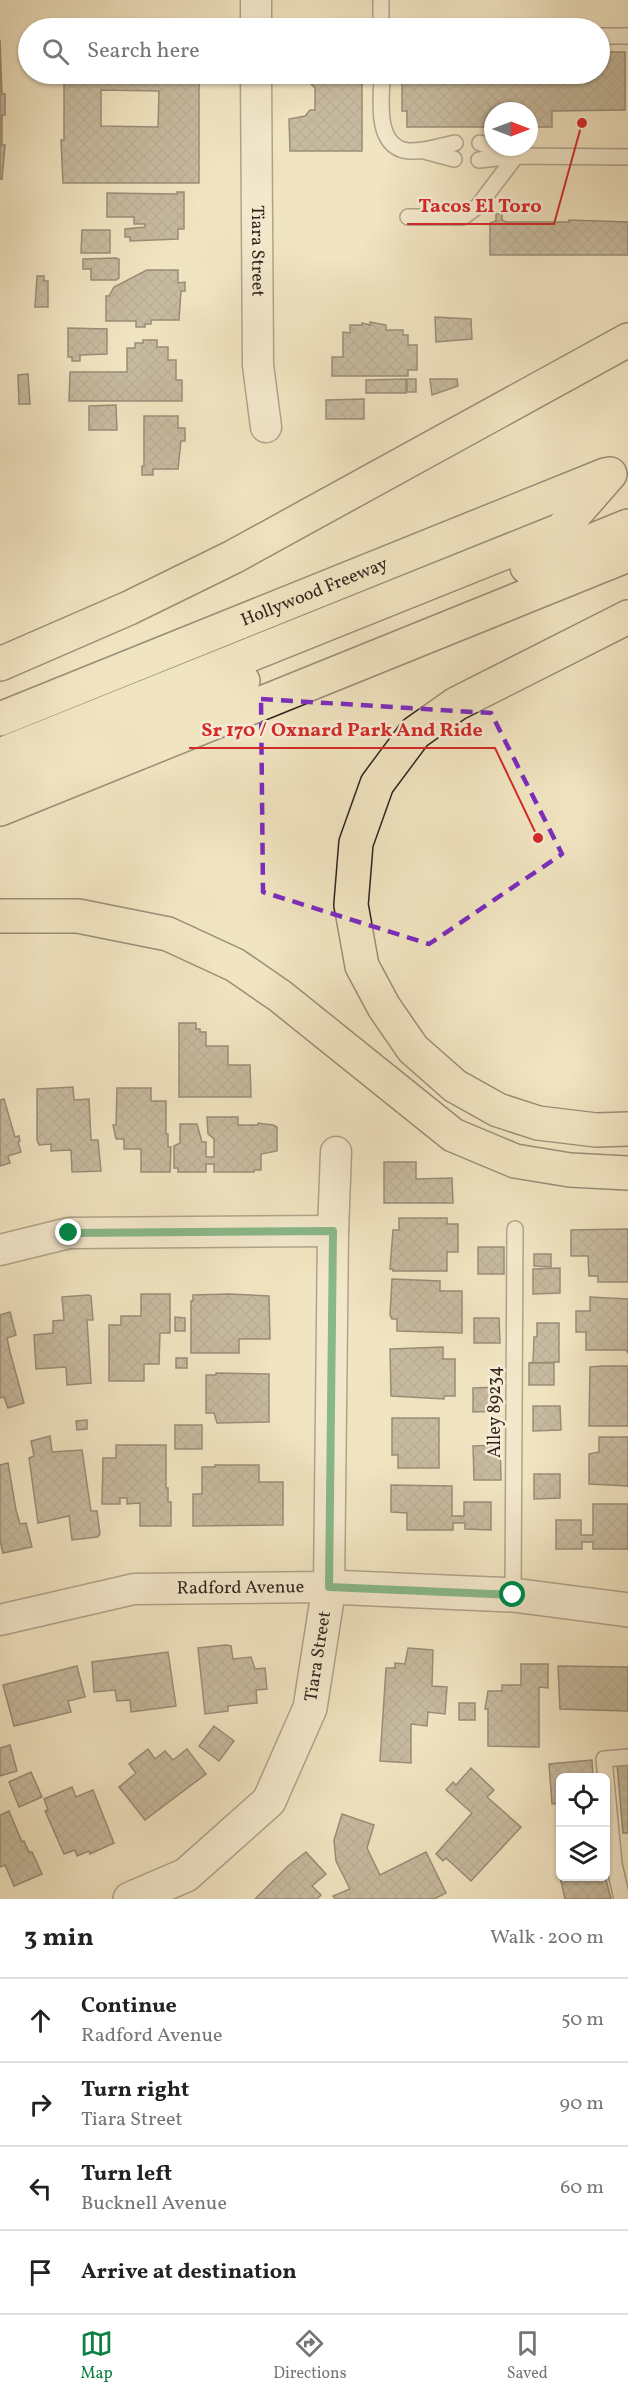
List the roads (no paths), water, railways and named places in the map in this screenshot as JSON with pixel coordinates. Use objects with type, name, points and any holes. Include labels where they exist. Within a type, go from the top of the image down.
[{"type":"highway","points":[[0,664],[129,608],[233,557],[628,340]]},
{"type":"highway","points":[[0,755],[561,530],[619,469]]},
{"type":"highway","name":"Hollywood Freeway","points":[[0,718],[619,469]]},
{"type":"highway","points":[[0,780],[628,526]]},
{"type":"highway","points":[[0,809],[628,555]]},
{"type":"highway","points":[[628,617],[456,704],[415,733],[377,784],[356,843],[351,905],[362,966],[384,1007],[413,1048],[455,1086],[498,1110],[538,1123],[596,1130],[628,1129]]},
{"type":"highway","points":[[0,916],[78,916],[168,934],[235,965],[280,996],[374,1074],[453,1135],[515,1161],[570,1170],[628,1173]]},
{"type":"street","points":[[256,0],[256,18]]},
{"type":"street","name":"Tiara Street","points":[[256,84],[258,365],[266,427]]},
{"type":"street","name":"Tiara Street","points":[[130,1899],[186,1875],[269,1801],[310,1708],[329,1587],[336,1152]]},
{"type":"street","points":[[0,1250],[69,1233],[333,1231]]},
{"type":"street","name":"Radford Avenue","points":[[0,1620],[135,1589],[329,1587],[513,1595],[628,1610]]},
{"type":"lane","points":[[381,0],[381,18]]},
{"type":"lane","points":[[610,36],[628,36]]},
{"type":"lane","points":[[382,84],[382,122],[388,138],[403,150],[418,150],[455,143]]},
{"type":"lane","points":[[480,143],[484,144]]},
{"type":"lane","points":[[418,150],[454,159]]},
{"type":"lane","points":[[408,217],[463,217],[478,206],[516,156]]},
{"type":"lane","points":[[479,160],[516,156],[628,157]]},
{"type":"lane","name":"Alley 89234","points":[[513,1595],[515,1229]]},
{"type":"lane","points":[[622,1899],[614,1864],[604,1759],[628,1757]]},
{"type":"place","name":"Tacos El Toro","points":[[582,123]]},
{"type":"place","name":"Sr 170 / Oxnard Park And Ride","points":[[538,838]]}]
